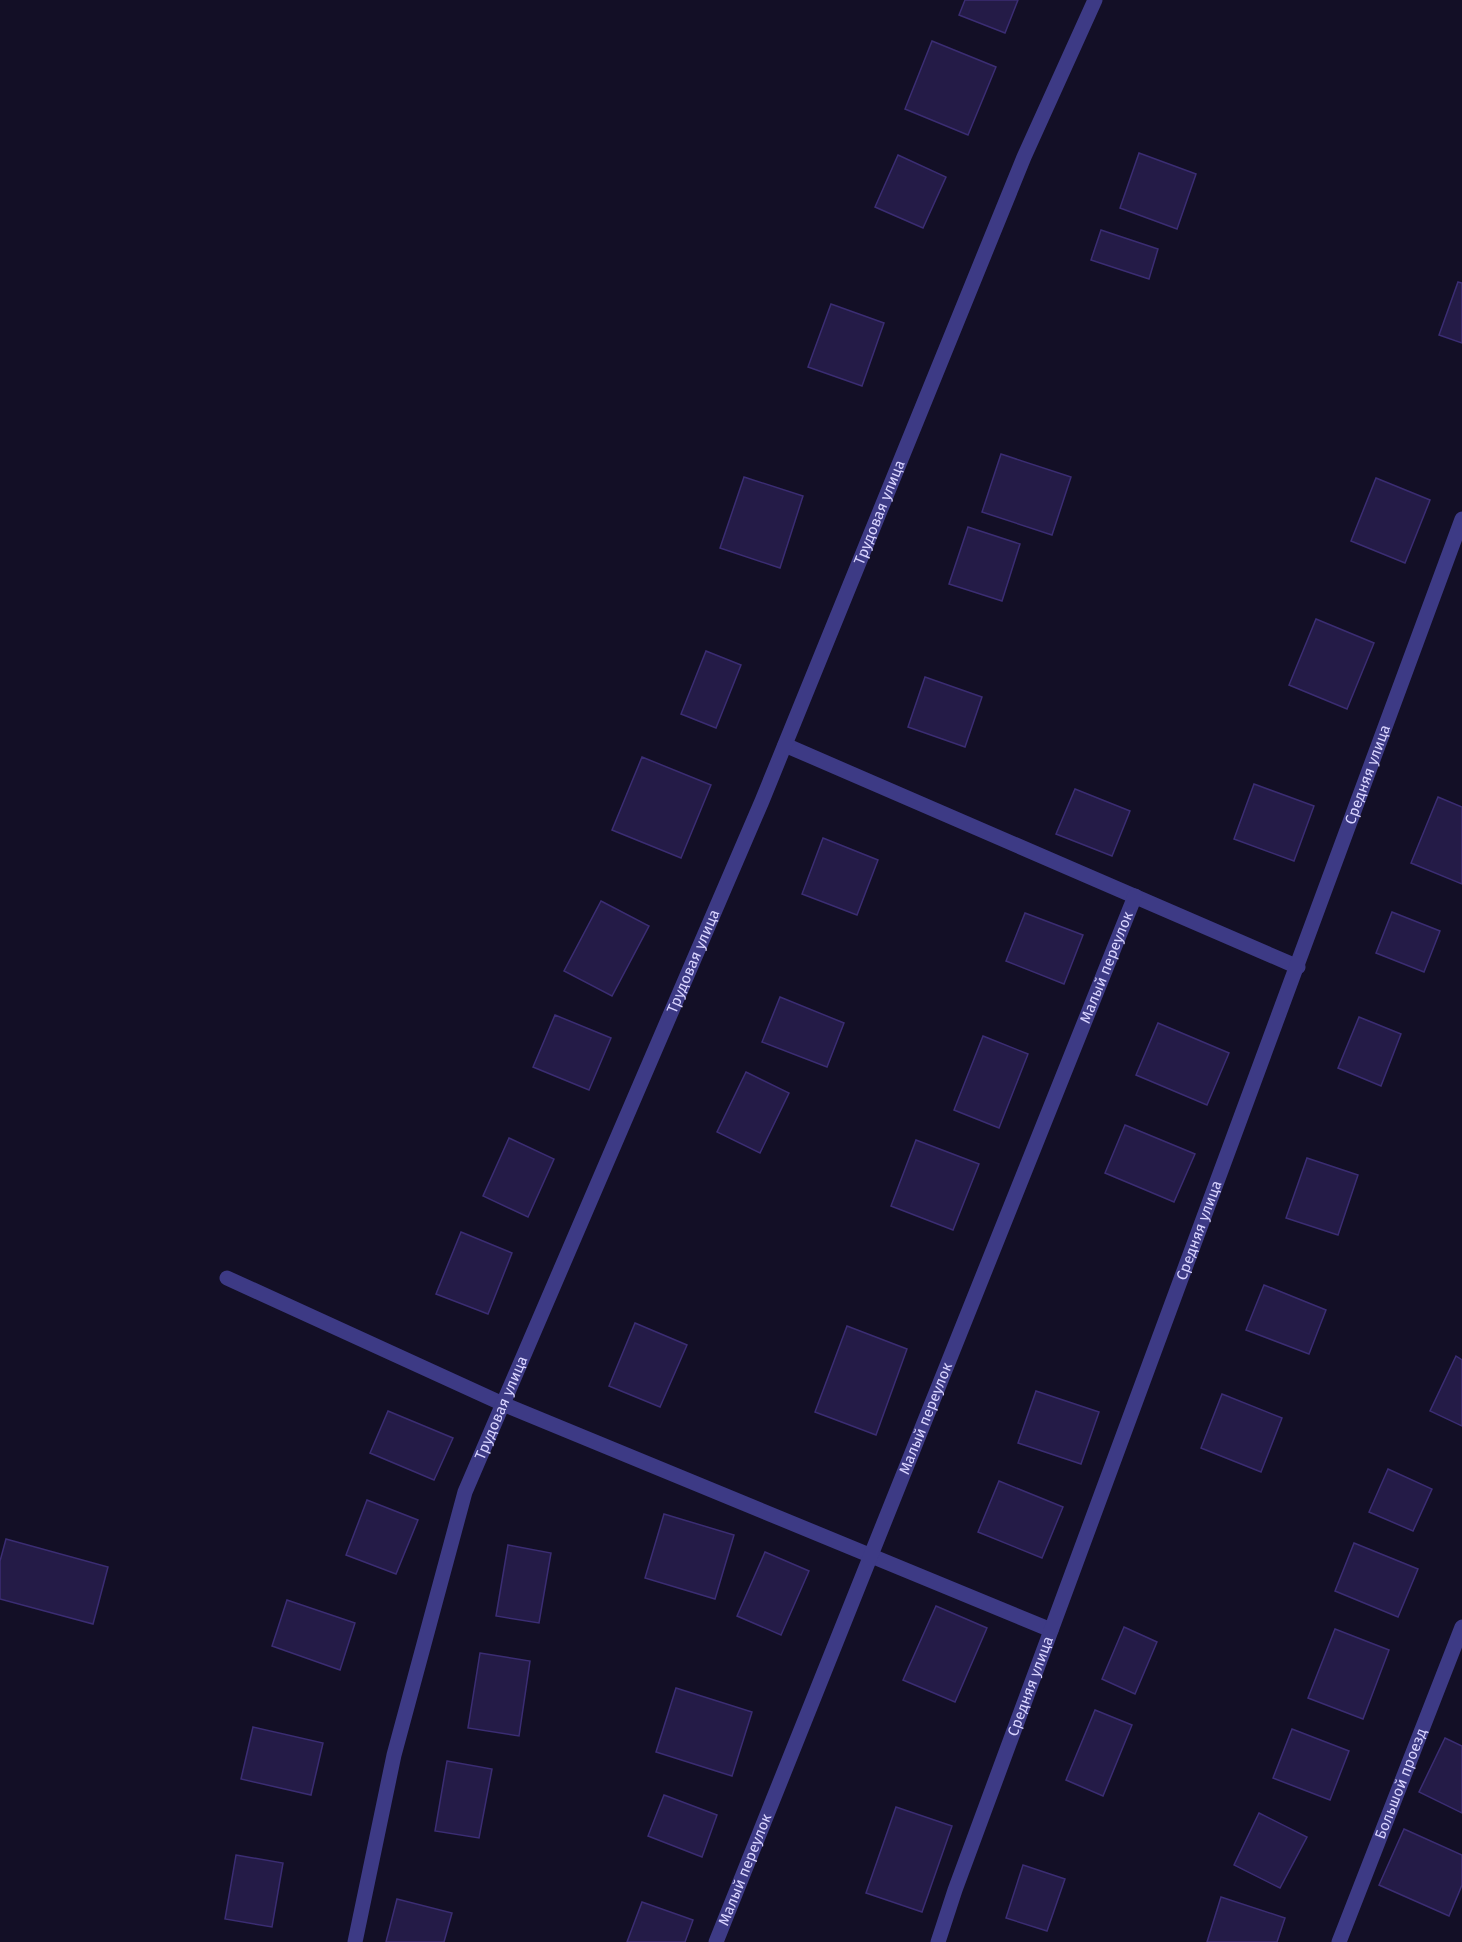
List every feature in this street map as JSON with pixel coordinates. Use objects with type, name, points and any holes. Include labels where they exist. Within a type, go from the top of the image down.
[{"type":"street","name":"Трудовая улица","points":[[355,1942],[394,1755],[465,1492],[785,745],[1024,157],[1095,0]]},
{"type":"street","name":"Средняя улица","points":[[938,1942],[955,1890],[1462,519]]},
{"type":"street","points":[[785,745],[1298,967]]},
{"type":"street","name":"Малый переулок","points":[[716,1942],[1135,896]]},
{"type":"street","points":[[227,1278],[503,1404],[1051,1630]]},
{"type":"street","name":"Большой проезд","points":[[1339,1942],[1462,1627]]},
{"type":"building","points":[[965,0],[1018,0],[1005,33],[959,15]]},
{"type":"building","points":[[932,41],[996,67],[968,135],[905,109]]},
{"type":"building","points":[[1139,153],[1196,174],[1177,229],[1120,208]]},
{"type":"building","points":[[898,155],[946,177],[923,228],[875,207]]},
{"type":"building","points":[[1101,230],[1158,249],[1149,279],[1091,260]]},
{"type":"building","points":[[1458,282],[1462,283],[1462,343],[1439,335]]},
{"type":"building","points":[[831,304],[884,323],[862,386],[808,367]]},
{"type":"building","points":[[1001,454],[1071,477],[1052,535],[982,512]]},
{"type":"building","points":[[744,477],[803,496],[780,568],[720,548]]},
{"type":"building","points":[[1376,478],[1430,500],[1405,563],[1351,541]]},
{"type":"building","points":[[968,527],[1020,544],[1002,601],[949,584]]},
{"type":"building","points":[[1316,619],[1374,643],[1347,709],[1289,685]]},
{"type":"building","points":[[706,651],[741,665],[716,728],[681,714]]},
{"type":"building","points":[[925,677],[982,697],[965,747],[908,727]]},
{"type":"building","points":[[642,757],[711,785],[681,858],[612,830]]},
{"type":"building","points":[[1254,784],[1314,806],[1294,861],[1234,839]]},
{"type":"building","points":[[1075,789],[1130,811],[1112,856],[1056,834]]},
{"type":"building","points":[[1438,797],[1462,807],[1462,884],[1411,863]]},
{"type":"building","points":[[823,838],[878,860],[857,915],[802,894]]},
{"type":"building","points":[[601,901],[649,926],[612,996],[564,971]]},
{"type":"building","points":[[1392,912],[1440,931],[1424,972],[1376,953]]},
{"type":"building","points":[[1025,913],[1083,935],[1064,984],[1006,961]]},
{"type":"building","points":[[780,997],[844,1023],[827,1067],[762,1042]]},
{"type":"building","points":[[555,1015],[611,1038],[589,1090],[533,1067]]},
{"type":"building","points":[[1359,1017],[1401,1034],[1381,1086],[1338,1068]]},
{"type":"building","points":[[1158,1023],[1229,1053],[1207,1105],[1136,1075]]},
{"type":"building","points":[[983,1036],[1028,1054],[999,1128],[954,1110]]},
{"type":"building","points":[[746,1072],[789,1093],[760,1153],[717,1132]]},
{"type":"building","points":[[1125,1125],[1195,1154],[1174,1202],[1105,1173]]},
{"type":"building","points":[[509,1138],[554,1159],[528,1217],[483,1196]]},
{"type":"building","points":[[916,1140],[979,1164],[953,1230],[891,1206]]},
{"type":"building","points":[[1307,1158],[1358,1175],[1338,1235],[1286,1218]]},
{"type":"building","points":[[461,1232],[512,1253],[488,1314],[436,1294]]},
{"type":"building","points":[[1264,1285],[1326,1310],[1309,1354],[1246,1330]]},
{"type":"building","points":[[635,1323],[687,1345],[660,1407],[609,1386]]},
{"type":"building","points":[[847,1326],[907,1349],[876,1435],[815,1412]]},
{"type":"building","points":[[1456,1356],[1462,1360],[1462,1426],[1430,1411]]},
{"type":"building","points":[[1036,1391],[1099,1412],[1081,1464],[1018,1443]]},
{"type":"building","points":[[1222,1394],[1282,1418],[1261,1472],[1201,1448]]},
{"type":"building","points":[[388,1411],[453,1438],[434,1480],[370,1453]]},
{"type":"building","points":[[1388,1469],[1432,1489],[1413,1531],[1369,1512]]},
{"type":"building","points":[[999,1481],[1063,1507],[1042,1558],[978,1532]]},
{"type":"building","points":[[367,1500],[418,1520],[396,1574],[346,1555]]},
{"type":"building","points":[[664,1514],[734,1535],[715,1599],[645,1578]]},
{"type":"building","points":[[6,1539],[108,1567],[93,1624],[0,1599],[0,1561]]},
{"type":"building","points":[[1354,1543],[1418,1569],[1398,1617],[1335,1591]]},
{"type":"building","points":[[508,1545],[551,1553],[539,1623],[496,1616]]},
{"type":"building","points":[[765,1552],[809,1571],[781,1635],[737,1616]]},
{"type":"building","points":[[287,1600],[355,1623],[340,1670],[272,1646]]},
{"type":"building","points":[[936,1606],[987,1628],[955,1702],[903,1680]]},
{"type":"building","points":[[1124,1627],[1157,1642],[1135,1694],[1102,1679]]},
{"type":"building","points":[[1335,1629],[1389,1650],[1363,1719],[1308,1698]]},
{"type":"building","points":[[480,1653],[530,1661],[519,1736],[468,1728]]},
{"type":"building","points":[[676,1688],[752,1712],[732,1776],[656,1752]]},
{"type":"building","points":[[1095,1710],[1132,1725],[1103,1796],[1066,1780]]},
{"type":"building","points":[[253,1727],[323,1743],[311,1795],[241,1779]]},
{"type":"building","points":[[1292,1729],[1349,1751],[1330,1800],[1273,1778]]},
{"type":"building","points":[[1445,1738],[1462,1746],[1462,1813],[1419,1792]]},
{"type":"building","points":[[447,1761],[492,1769],[479,1838],[435,1831]]},
{"type":"building","points":[[664,1795],[717,1815],[702,1857],[648,1836]]},
{"type":"building","points":[[896,1807],[952,1826],[922,1912],[866,1893]]},
{"type":"building","points":[[1259,1813],[1307,1837],[1280,1888],[1234,1865]]},
{"type":"building","points":[[1404,1829],[1462,1855],[1462,1885],[1449,1916],[1379,1885]]},
{"type":"building","points":[[236,1855],[283,1863],[272,1927],[225,1919]]},
{"type":"building","points":[[1023,1865],[1065,1879],[1047,1931],[1006,1918]]},
{"type":"building","points":[[1221,1897],[1285,1918],[1277,1942],[1207,1942]]},
{"type":"building","points":[[397,1899],[452,1913],[444,1942],[386,1942]]},
{"type":"building","points":[[642,1902],[693,1920],[685,1942],[627,1942]]}]
